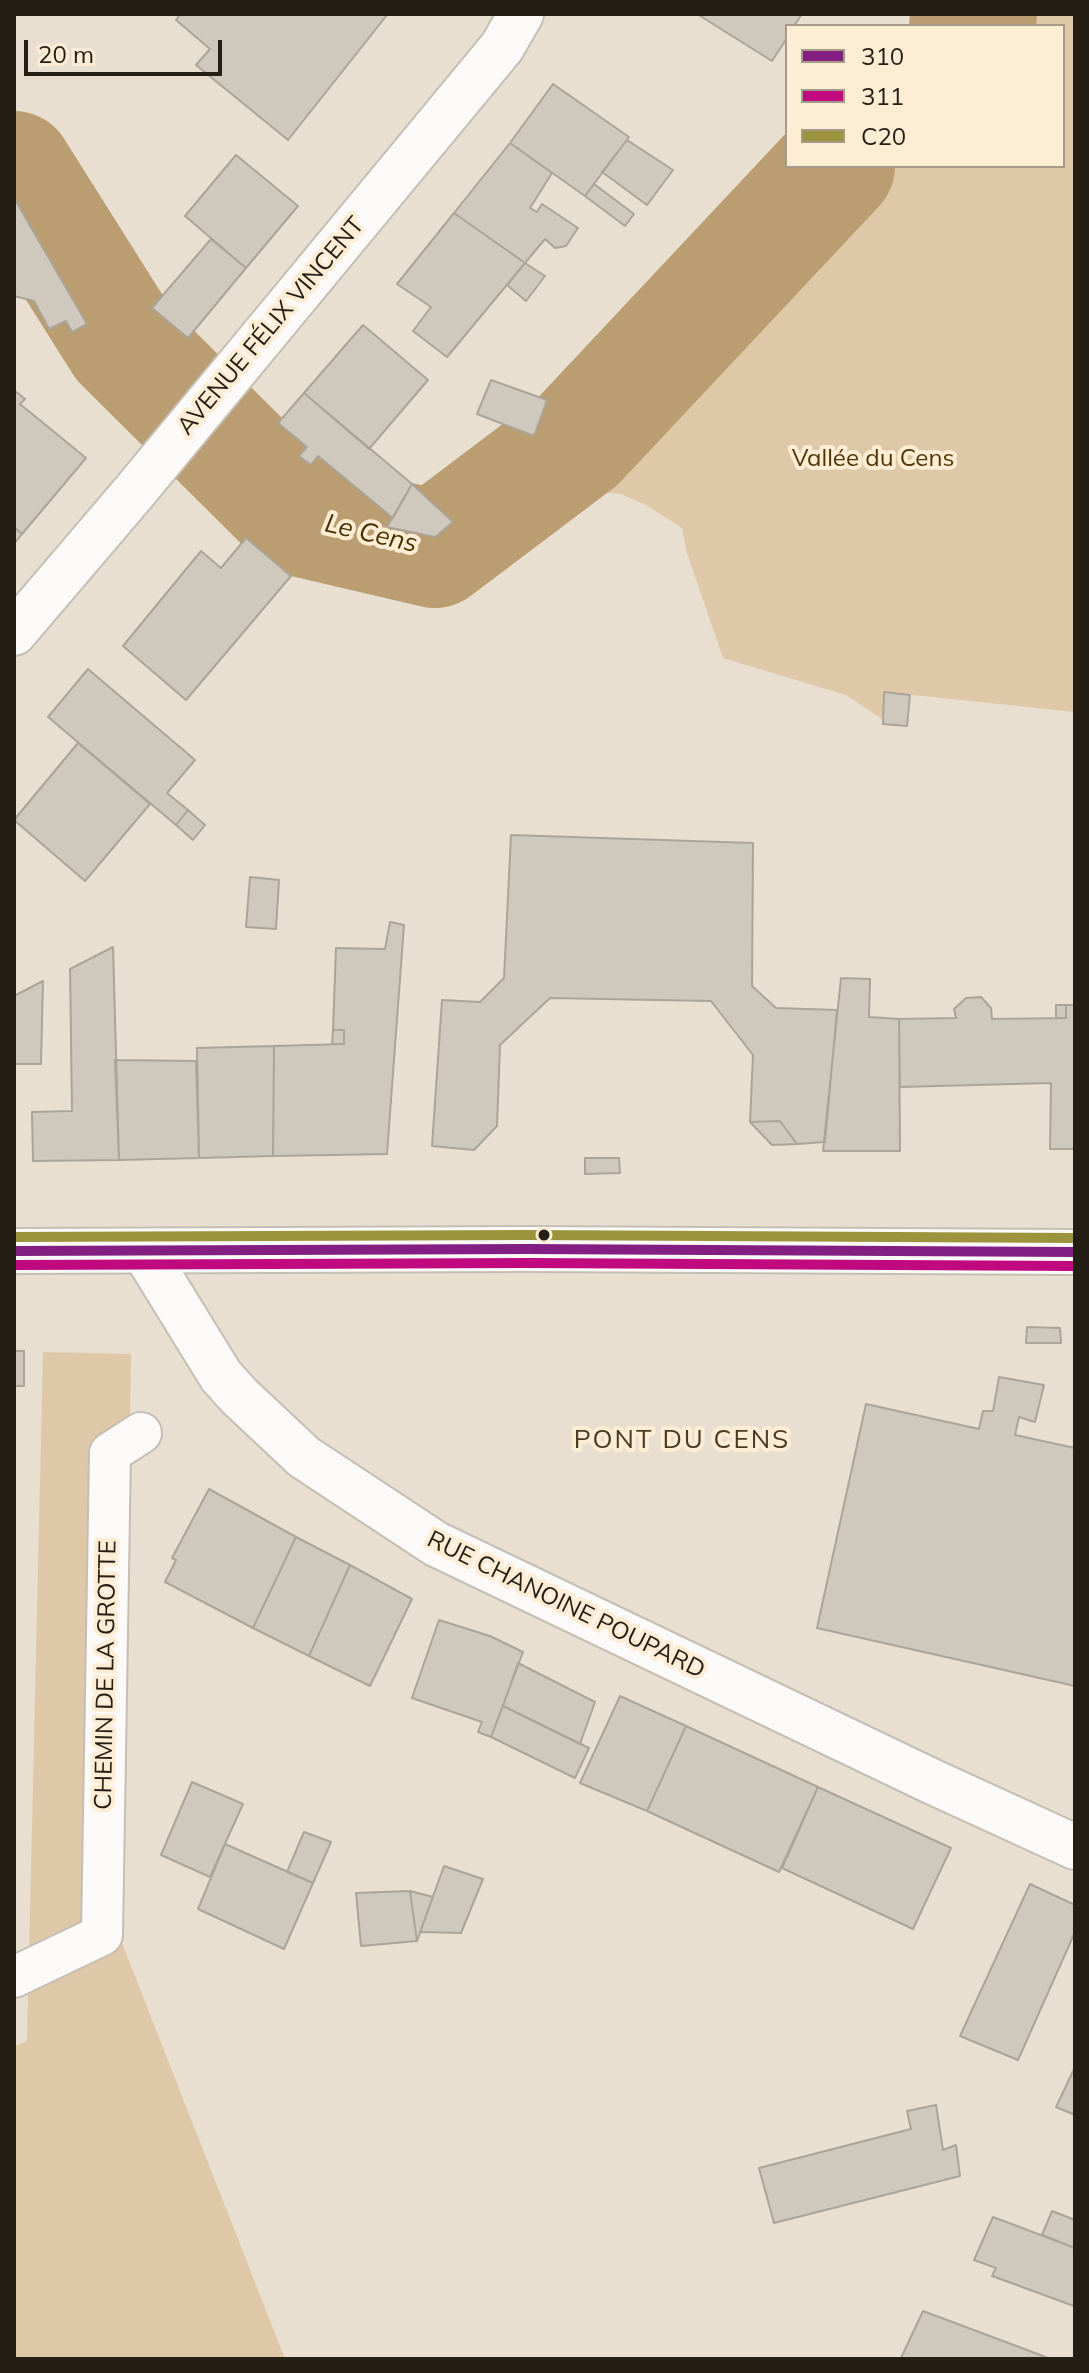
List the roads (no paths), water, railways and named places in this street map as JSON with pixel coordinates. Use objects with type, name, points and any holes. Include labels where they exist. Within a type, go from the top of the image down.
[{"type":"street","name":"AVENUE FÉLIX VINCENT","points":[[14,633],[212,399],[502,47],[521,14]]},
{"type":"street","points":[[14,1251],[527,1249],[1075,1252]]},
{"type":"street","name":"RUE CHANOINE POUPARD","points":[[144,1251],[221,1376],[239,1396],[304,1457],[436,1544],[1075,1847]]},
{"type":"lane","name":"CHEMIN DE LA GROTTE","points":[[14,1977],[102,1935],[110,1453],[141,1433]]},
{"type":"waterway","name":"Le Cens","points":[[970,24],[978,14]]},
{"type":"waterway","name":"Le Cens","points":[[14,170],[123,343],[298,517],[435,549],[578,441],[834,168]]},
{"type":"district","name":"PONT DU CENS","points":[[682,1440]]},
{"type":"park label","name":"Vallée du Cens","points":[[873,459]]}]
